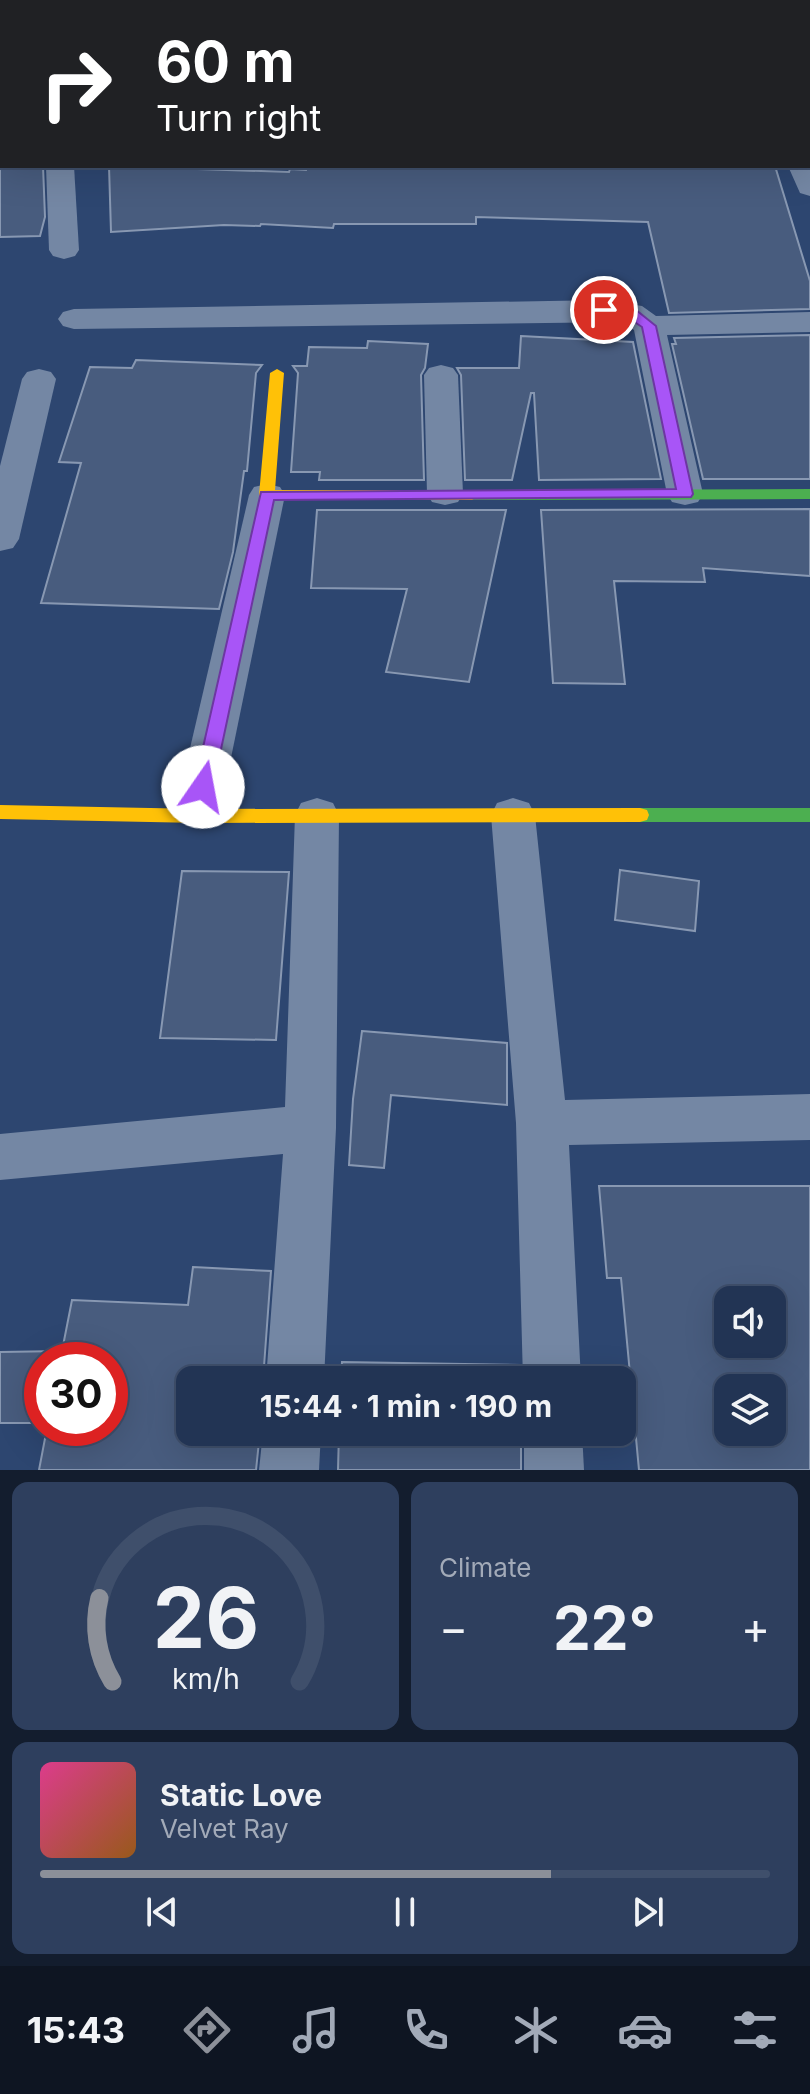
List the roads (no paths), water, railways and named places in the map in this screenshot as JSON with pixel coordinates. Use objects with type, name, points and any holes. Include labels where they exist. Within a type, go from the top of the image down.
[{"type":"street","points":[[60,168],[64,250]]},
{"type":"street","points":[[803,168],[810,187]]},
{"type":"street","points":[[74,319],[604,310],[631,313],[649,326],[810,322]]},
{"type":"street","points":[[649,326],[685,494]]},
{"type":"street","points":[[203,787],[267,495],[277,373]]},
{"type":"street","points":[[441,375],[445,494]]},
{"type":"street","points":[[0,539],[39,379]]},
{"type":"street","points":[[267,495],[810,494]]},
{"type":"street","points":[[0,812],[810,815]]},
{"type":"street","points":[[296,1366],[310,1128],[317,815]]},
{"type":"street","points":[[513,815],[542,1123],[551,1366]]},
{"type":"street","points":[[542,1123],[810,1117]]},
{"type":"street","points":[[0,1157],[310,1128]]},
{"type":"street","points":[[289,1470],[291,1446]]},
{"type":"street","points":[[553,1446],[554,1470]]}]
